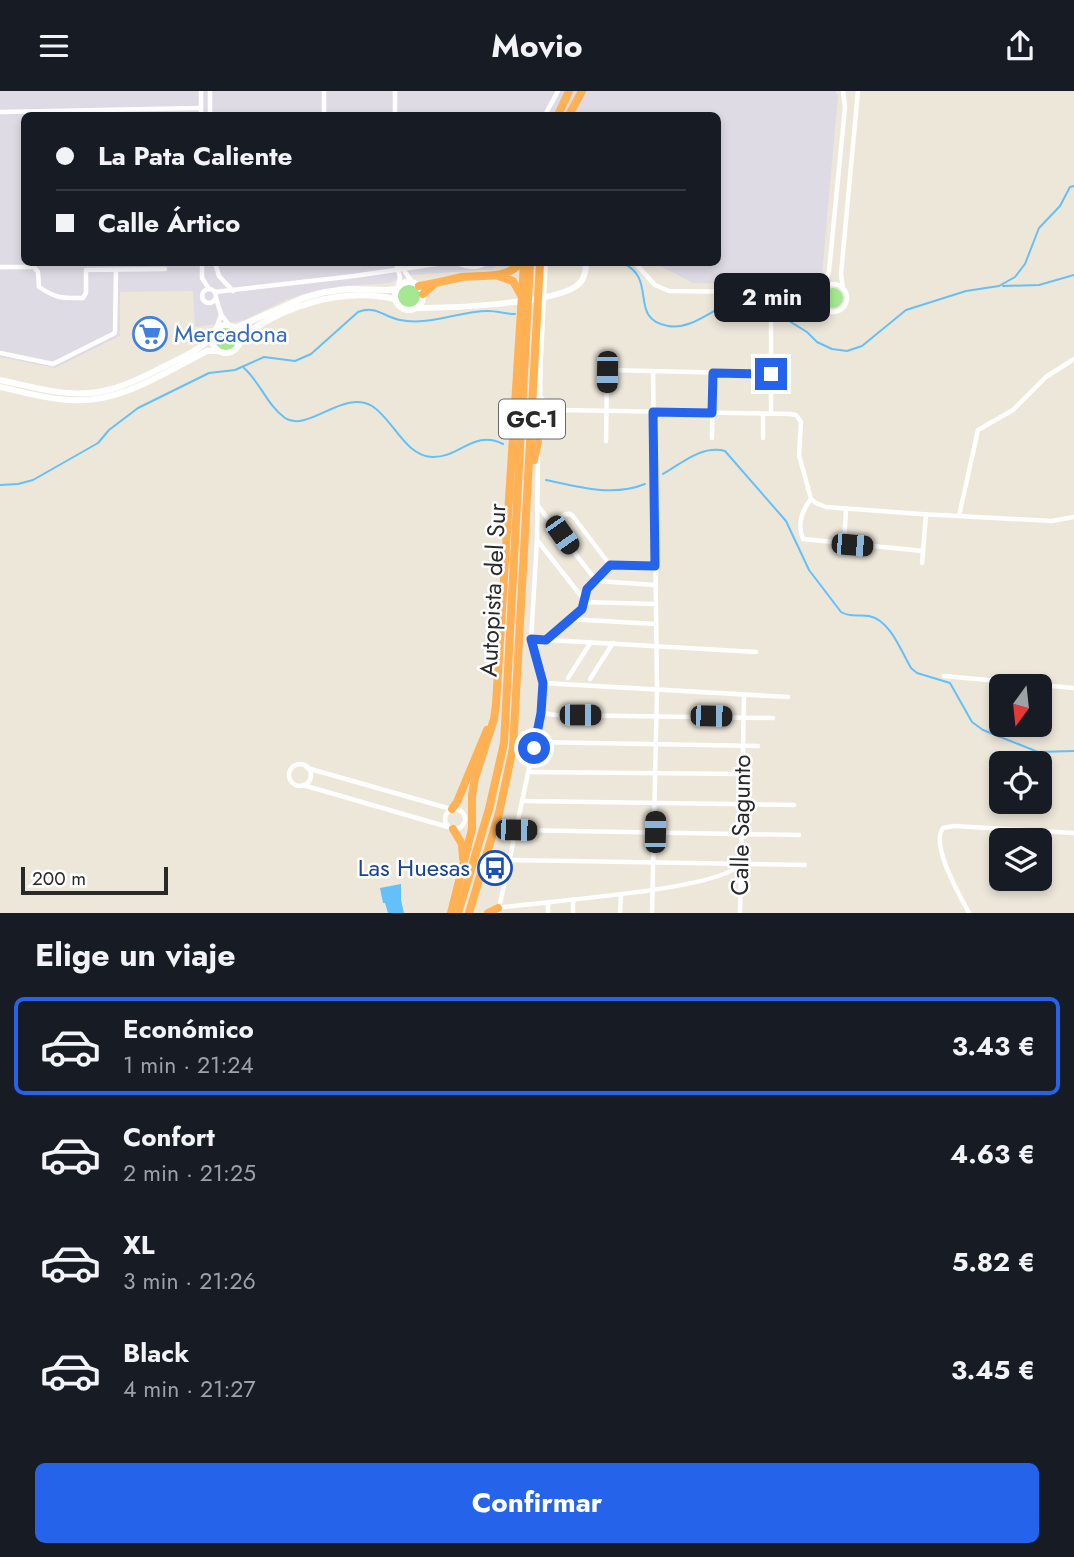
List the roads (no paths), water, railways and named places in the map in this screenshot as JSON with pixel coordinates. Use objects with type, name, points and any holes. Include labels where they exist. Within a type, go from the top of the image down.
[{"type":"highway","points":[[559,112],[569,91]]},
{"type":"highway","points":[[571,112],[582,91]]},
{"type":"highway","points":[[419,290],[460,278],[510,271],[518,266]]},
{"type":"highway","points":[[522,266],[524,296]]},
{"type":"highway","name":"Autopista del Sur","points":[[458,913],[489,809],[504,743],[524,296],[529,266]]},
{"type":"highway","name":"Autopista del Sur","points":[[469,913],[499,813],[513,748],[544,266]]},
{"type":"highway","points":[[488,275],[506,277],[513,281],[524,296]]},
{"type":"highway","points":[[451,913],[472,829],[475,778],[494,719],[496,704],[523,327]]},
{"type":"highway","points":[[527,512],[534,460],[540,360]]},
{"type":"highway","points":[[534,460],[538,442]]},
{"type":"highway","points":[[452,809],[496,704]]},
{"type":"highway","points":[[450,828],[462,844],[460,883]]},
{"type":"highway","points":[[488,913],[498,910]]},
{"type":"street","points":[[201,91],[201,112]]},
{"type":"street","points":[[210,91],[210,112]]},
{"type":"street","points":[[324,91],[324,112]]},
{"type":"street","points":[[395,91],[395,112]]},
{"type":"street","points":[[547,112],[558,91]]},
{"type":"street","points":[[821,305],[829,274],[845,107],[843,91]]},
{"type":"street","points":[[770,303],[813,303],[828,311],[842,309],[847,301],[841,274],[858,91]]},
{"type":"street","points":[[0,112],[201,108]]},
{"type":"street","points":[[0,380],[69,394],[111,390],[192,352],[212,336],[220,311],[215,295],[202,278],[202,266]]},
{"type":"street","points":[[216,266],[219,276],[233,292]]},
{"type":"street","points":[[210,302],[215,295],[385,271],[395,266]]},
{"type":"street","points":[[394,299],[400,277],[397,266]]},
{"type":"street","points":[[398,266],[430,305],[438,308]]},
{"type":"street","points":[[0,387],[51,398],[93,400],[133,389],[207,351],[231,352],[238,347],[240,338],[251,330],[290,311],[327,299],[367,295],[394,299],[403,309],[552,297],[564,293],[580,282],[586,266]]},
{"type":"street","points":[[638,266],[655,285],[669,291],[754,292],[770,303],[771,414]]},
{"type":"street","points":[[0,267],[34,267],[38,272],[39,287],[61,299],[83,298],[86,293],[86,270],[165,269]]},
{"type":"street","points":[[0,353],[53,364],[116,333],[116,270]]},
{"type":"street","points":[[829,274],[834,285],[843,289]]},
{"type":"street","points":[[762,295],[823,290],[834,285],[841,274]]},
{"type":"street","points":[[216,329],[232,327],[287,304],[325,292],[357,288],[388,291],[404,282],[419,290]]},
{"type":"street","points":[[209,289],[204,291],[204,300],[220,311],[240,338]]},
{"type":"street","points":[[417,308],[419,290]]},
{"type":"street","points":[[539,327],[541,397],[531,639],[543,683],[541,713],[524,801],[498,910],[524,904],[683,885],[732,871],[741,863]]},
{"type":"street","points":[[212,336],[212,342],[218,351]]},
{"type":"street","points":[[959,516],[978,430],[1013,410],[1046,377],[1074,359]]},
{"type":"street","points":[[606,441],[609,370],[771,372]]},
{"type":"street","points":[[652,913],[657,715],[653,371]]},
{"type":"street","points":[[712,438],[713,373]]},
{"type":"street","points":[[541,397],[547,405],[561,410]]},
{"type":"street","points":[[539,422],[544,415],[561,410],[796,415],[801,422],[799,455],[811,499],[821,505],[926,515],[1052,521],[1074,517]]},
{"type":"street","points":[[762,438],[763,414]]},
{"type":"street","points":[[811,499],[802,511],[800,533],[803,539],[923,551]]},
{"type":"street","points":[[538,506],[595,579],[655,585]]},
{"type":"street","points":[[844,544],[846,508]]},
{"type":"street","points":[[555,526],[566,514],[572,515],[610,565]]},
{"type":"street","points":[[922,563],[926,515]]},
{"type":"street","points":[[548,517],[559,519]]},
{"type":"street","points":[[537,540],[585,602]]},
{"type":"street","points":[[546,640],[582,609],[587,589],[610,565],[655,566]]},
{"type":"street","points":[[585,602],[655,604]]},
{"type":"street","points":[[569,619],[655,624]]},
{"type":"street","points":[[531,639],[756,652]]},
{"type":"street","points":[[568,678],[591,642]]},
{"type":"street","points":[[590,679],[613,643]]},
{"type":"street","points":[[944,676],[1074,688]]},
{"type":"street","points":[[543,683],[788,697]]},
{"type":"street","name":"Calle Sagunto","points":[[740,913],[744,695]]},
{"type":"street","points":[[541,713],[773,718]]},
{"type":"street","points":[[536,742],[758,746]]},
{"type":"street","points":[[298,765],[452,809],[462,811],[466,817],[462,826],[450,828],[293,783],[289,774],[292,768],[298,765]]},
{"type":"street","points":[[303,785],[310,778],[307,768]]},
{"type":"street","points":[[530,772],[742,774]]},
{"type":"street","points":[[524,801],[794,805]]},
{"type":"street","points":[[450,828],[445,821],[445,815],[452,809]]},
{"type":"street","points":[[969,913],[944,861],[939,831],[954,826],[1074,833]]},
{"type":"street","points":[[516,830],[799,835]]},
{"type":"street","points":[[509,860],[805,865]]},
{"type":"street","points":[[724,873],[728,867],[726,863]]},
{"type":"street","points":[[732,871],[740,877]]},
{"type":"street","points":[[620,913],[621,894]]},
{"type":"street","points":[[573,900],[573,913]]},
{"type":"street","points":[[548,902],[548,913]]},
{"type":"street","points":[[524,904],[524,913]]},
{"type":"water","points":[[401,884],[404,913],[388,913],[380,888]]},
{"type":"waterway","points":[[781,316],[807,332],[817,342],[832,349],[847,351],[862,346],[906,310],[966,291],[999,286],[1015,277],[1025,264],[1039,228],[1060,206],[1070,187],[1074,186]]},
{"type":"waterway","points":[[627,266],[639,278],[649,315],[656,322],[668,326],[693,322],[739,300],[762,306]]},
{"type":"waterway","points":[[1003,286],[1039,285],[1074,275]]},
{"type":"waterway","points":[[0,485],[33,480],[98,443],[109,430],[138,408],[209,373],[235,370],[264,357],[295,361],[311,354],[358,312],[364,310],[411,321],[491,311],[515,314]]},
{"type":"waterway","points":[[244,368],[279,413],[294,421],[304,420],[338,406],[361,402],[380,412],[407,444],[423,455],[442,456],[484,440],[503,444]]},
{"type":"waterway","points":[[663,474],[700,453],[725,451],[786,521],[809,570],[841,612],[869,616],[883,623],[911,668],[917,673],[950,683],[972,722],[983,730],[1038,752],[1074,751]]},
{"type":"waterway","points":[[546,480],[608,490],[645,484]]},
{"type":"place","name":"Mercadona","points":[[150,334]]},
{"type":"place","name":"Las Huesas","points":[[495,868]]}]
